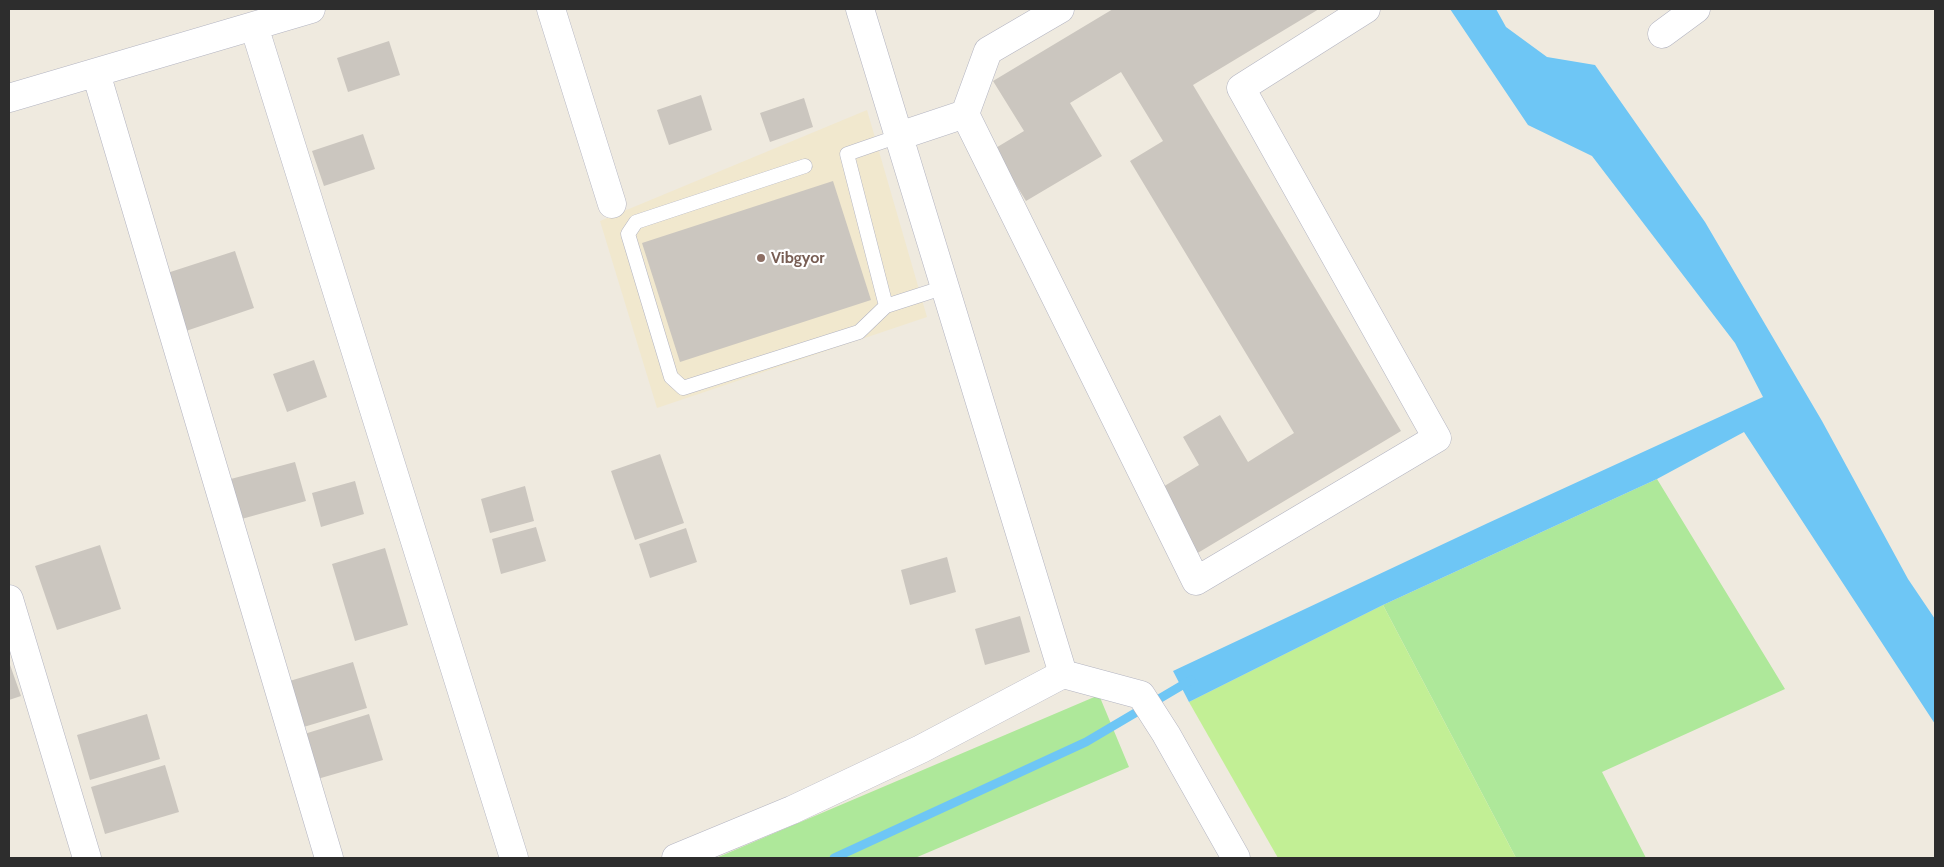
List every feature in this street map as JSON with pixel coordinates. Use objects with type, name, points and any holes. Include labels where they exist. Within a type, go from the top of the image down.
[{"type":"street","points":[[9,98],[311,9]]},
{"type":"street","points":[[551,9],[612,204]]},
{"type":"street","points":[[860,9],[1064,674]]},
{"type":"street","points":[[1060,9],[988,51],[965,114],[1196,581],[1437,438],[1241,88],[1366,9]]},
{"type":"street","points":[[1662,34],[1696,9]]},
{"type":"street","points":[[254,26],[514,858]]},
{"type":"street","points":[[96,73],[329,858]]},
{"type":"street","points":[[899,136],[965,114]]},
{"type":"street","points":[[9,599],[87,858]]},
{"type":"street","points":[[676,858],[792,810],[921,749],[1064,674],[1141,695],[1166,734],[1236,858]]},
{"type":"lane","points":[[886,306],[847,154],[899,136]]},
{"type":"lane","points":[[805,166],[636,222],[628,234],[671,377],[683,388],[860,332],[886,306],[945,287]]},
{"type":"shaded area","name":"Vibgyor","points":[[867,110],[927,317],[657,408],[600,221]]},
{"type":"green space","points":[[1657,479],[1785,689],[1602,772],[1646,858],[1516,858],[1383,605]]},
{"type":"green space","points":[[1383,605],[1516,858],[1278,858],[1189,702]]},
{"type":"green space","points":[[1099,695],[1129,767],[915,858],[716,858]]},
{"type":"water","points":[[1450,9],[1496,9],[1506,27],[1547,57],[1595,65],[1705,222],[1822,421],[1908,579],[1935,619],[1935,724],[1744,432],[1657,479],[1383,605],[1189,702],[1173,671],[1488,523],[1763,397],[1735,343],[1592,156],[1528,125]]},
{"type":"building","points":[[1113,9],[1319,9],[1193,85],[1401,431],[1191,557],[1153,493],[1199,465],[1183,437],[1220,415],[1248,462],[1294,433],[1130,161],[1163,141],[1121,72],[1070,103],[1102,156],[1026,201],[994,149],[1024,131],[993,81]]},
{"type":"building","points":[[389,41],[400,75],[348,92],[337,58]]},
{"type":"building","points":[[701,95],[712,130],[669,145],[657,110]]},
{"type":"building","points":[[804,98],[813,127],[770,142],[760,113]]},
{"type":"building","points":[[363,134],[375,169],[324,186],[312,151]]},
{"type":"building","points":[[833,181],[871,300],[680,362],[642,243]]},
{"type":"building","points":[[235,251],[254,308],[180,333],[161,275]]},
{"type":"building","points":[[314,360],[327,397],[287,412],[273,374]]},
{"type":"building","points":[[660,454],[684,523],[635,540],[611,471]]},
{"type":"building","points":[[295,462],[306,501],[238,520],[227,480]]},
{"type":"building","points":[[355,481],[364,514],[321,527],[312,493]]},
{"type":"building","points":[[525,486],[534,521],[490,533],[481,499]]},
{"type":"building","points":[[536,527],[546,561],[501,574],[492,539]]},
{"type":"building","points":[[686,528],[697,562],[650,578],[639,544]]},
{"type":"building","points":[[100,545],[121,609],[57,630],[35,566]]},
{"type":"building","points":[[385,548],[408,625],[355,641],[332,564]]},
{"type":"building","points":[[947,557],[956,592],[910,605],[901,570]]},
{"type":"building","points":[[1020,616],[1030,652],[985,665],[975,629]]},
{"type":"building","points":[[9,662],[21,696],[9,700]]},
{"type":"building","points":[[353,662],[367,708],[297,729],[283,683]]},
{"type":"building","points":[[147,714],[160,759],[90,780],[77,735]]},
{"type":"building","points":[[369,714],[383,760],[314,780],[301,735]]},
{"type":"building","points":[[165,765],[179,812],[105,834],[91,787]]},
{"type":"waterway","points":[[834,858],[1086,742],[1191,680]]},
{"type":"place","name":"Vibgyor","points":[[761,258]]}]
